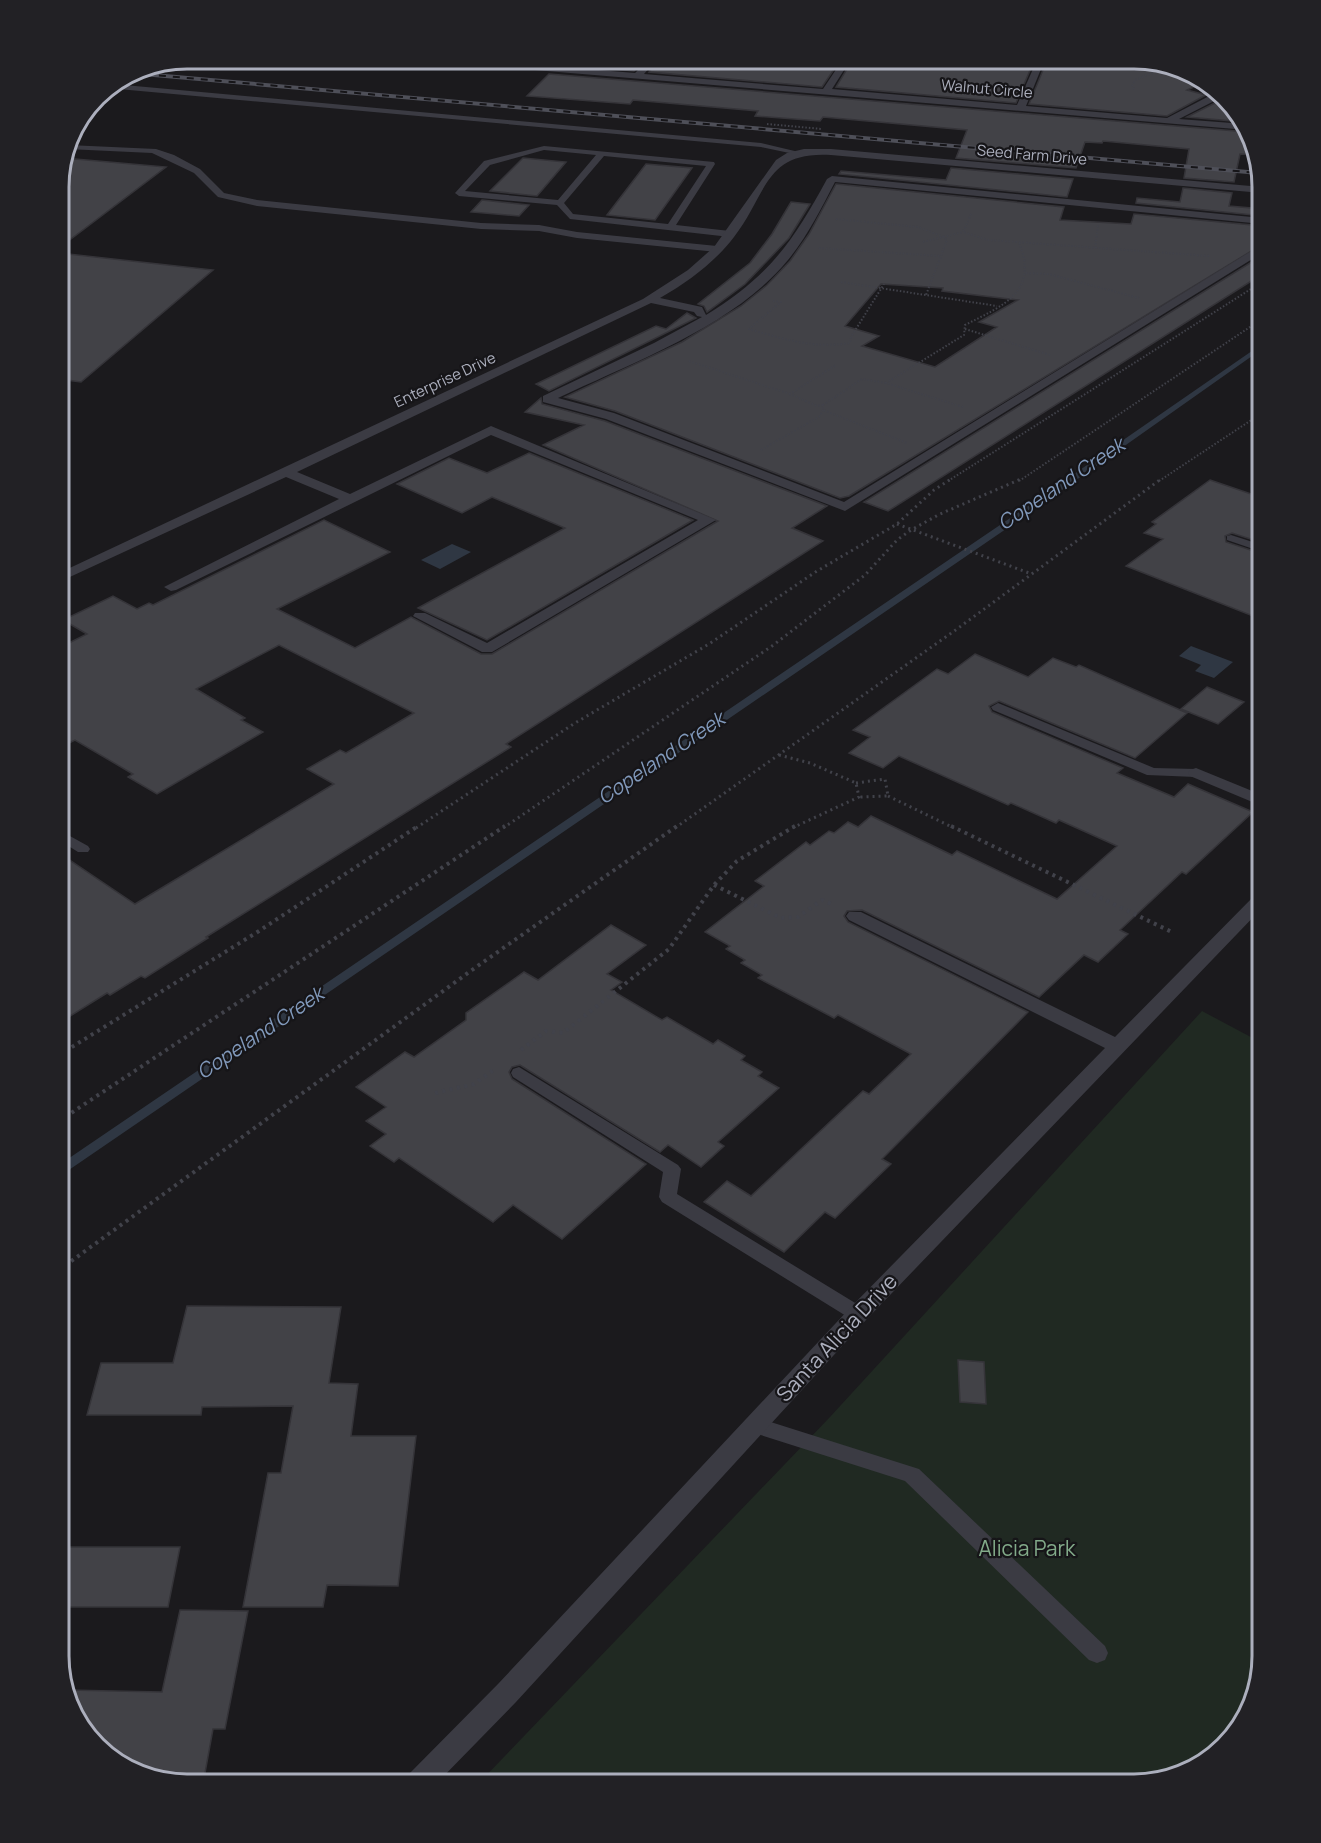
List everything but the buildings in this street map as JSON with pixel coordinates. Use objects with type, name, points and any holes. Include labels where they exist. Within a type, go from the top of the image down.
[{"type":"street","name":"Walnut Circle","points":[[568,69],[1235,126]]},
{"type":"street","points":[[638,75],[644,69]]},
{"type":"street","points":[[826,91],[840,69]]},
{"type":"street","points":[[1021,107],[1037,69]]},
{"type":"street","points":[[1168,120],[1211,98]]},
{"type":"street","name":"Seed Farm Drive","points":[[799,153],[820,152],[1102,192],[1252,190]]},
{"type":"street","name":"Enterprise Drive","points":[[69,573],[288,473],[673,288],[717,249],[730,234],[779,162],[799,153]]},
{"type":"street","points":[[1252,219],[1102,192],[979,194],[832,179],[792,246],[764,279],[707,315],[547,399],[610,416],[845,507],[1252,256]]},
{"type":"street","points":[[651,300],[690,314],[707,315]]},
{"type":"street","points":[[171,587],[490,430],[709,520],[487,650],[420,616]]},
{"type":"street","points":[[288,473],[350,499]]},
{"type":"street","points":[[1196,773],[1252,796]]},
{"type":"street","name":"Santa Alicia Drive","points":[[428,1774],[507,1693],[858,1314],[1252,909]]},
{"type":"street","points":[[855,916],[1119,1047]]},
{"type":"lane","points":[[124,87],[761,145],[799,153]]},
{"type":"lane","points":[[76,148],[153,152],[171,157],[197,171],[221,195],[257,203],[481,226],[494,231],[531,235],[577,236],[717,249]]},
{"type":"lane","points":[[671,226],[711,164],[544,148],[487,163],[459,193],[560,203],[570,216],[730,234]]},
{"type":"lane","points":[[560,203],[602,153]]},
{"type":"lane","points":[[1231,538],[1252,545]]},
{"type":"lane","points":[[998,707],[1152,772],[1196,773]]},
{"type":"lane","points":[[69,840],[83,849]]},
{"type":"lane","points":[[519,1073],[672,1169],[668,1197],[858,1314]]},
{"type":"lane","points":[[755,1425],[912,1475],[1097,1653]]},
{"type":"path","points":[[1134,89],[1132,86],[1135,80],[1157,71]]},
{"type":"path","points":[[963,232],[979,194]]},
{"type":"path","points":[[812,216],[918,227],[944,237],[947,240],[926,295]]},
{"type":"path","points":[[923,242],[963,232],[988,240],[1208,256],[1238,264]]},
{"type":"path","points":[[886,384],[964,335],[965,325],[1013,298],[1023,285],[1026,273],[1027,257],[1019,242]]},
{"type":"path","points":[[792,246],[941,256]]},
{"type":"path","points":[[1026,273],[1049,274],[1170,307]]},
{"type":"path","points":[[841,282],[883,286],[999,306]]},
{"type":"path","points":[[743,294],[781,302],[749,329],[803,345],[825,346],[850,342],[883,286]]},
{"type":"path","points":[[69,1049],[259,931],[575,723],[709,644],[817,570],[897,524],[934,490],[1252,289]]},
{"type":"path","points":[[69,1114],[607,759],[772,646],[865,575],[897,540],[911,530],[940,514],[1016,483],[1252,326]]},
{"type":"path","points":[[965,329],[1078,363]]},
{"type":"path","points":[[689,361],[789,394],[817,406],[823,405],[862,379],[993,416]]},
{"type":"path","points":[[789,394],[836,365]]},
{"type":"path","points":[[735,465],[820,416],[823,405]]},
{"type":"path","points":[[823,410],[934,453]]},
{"type":"path","points":[[69,1263],[472,970],[957,629],[1030,573],[1177,468],[1252,420]]},
{"type":"path","points":[[897,524],[1030,573]]},
{"type":"path","points":[[778,755],[810,763],[856,783],[885,779],[888,796]]},
{"type":"path","points":[[856,783],[859,797]]},
{"type":"path","points":[[519,1052],[546,1031],[563,1034],[669,949],[714,885],[737,861],[805,820],[859,797],[888,796],[1174,933]]},
{"type":"path","points":[[714,885],[781,918],[798,917],[822,900],[855,916]]},
{"type":"path","points":[[435,1093],[474,1084],[500,1065]]},
{"type":"green space","name":"Alicia Park","points":[[1202,1011],[1252,1038],[1252,1656],[1248,1686],[1243,1701],[1228,1728],[1206,1750],[1179,1765],[1164,1770],[1134,1774],[488,1774],[830,1417]]},
{"type":"water","points":[[452,544],[471,552],[440,569],[421,560]]},
{"type":"water","points":[[1191,646],[1233,662],[1214,678],[1195,671],[1201,665],[1179,656]]},
{"type":"waterway","name":"Copeland Creek","points":[[69,1164],[1025,512],[1252,353]]},
{"type":"railway","points":[[152,75],[1251,172]]}]
